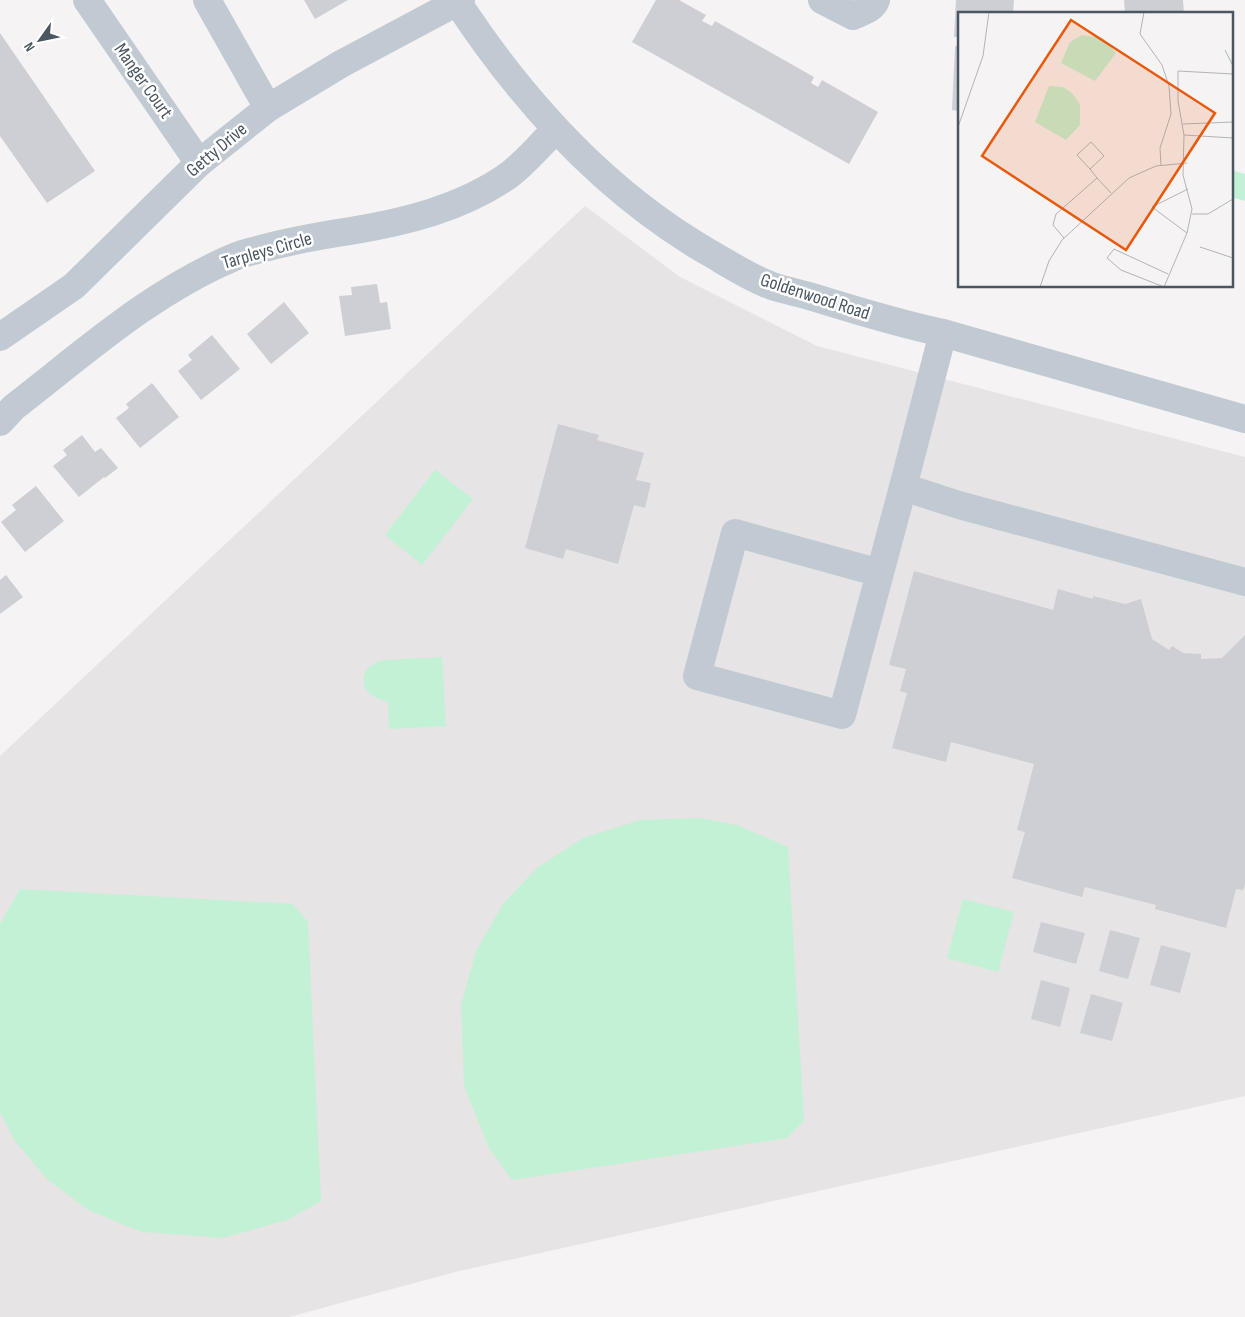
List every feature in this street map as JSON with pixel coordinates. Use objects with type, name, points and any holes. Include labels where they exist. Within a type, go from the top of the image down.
[{"type":"street","name":"Manger Court","points":[[87,0],[199,163]]},
{"type":"street","points":[[207,0],[268,108]]},
{"type":"street","points":[[822,0],[853,16],[865,11],[875,4],[876,0]]},
{"type":"street","name":"Getty Drive","points":[[0,337],[74,286],[199,163],[268,108],[341,64],[458,1]]},
{"type":"street","name":"Goldenwood Road","points":[[458,1],[502,66],[555,130],[616,188],[654,218],[736,269],[771,285],[896,322],[944,333],[1245,419]]},
{"type":"street","name":"Tarpleys Circle","points":[[0,422],[14,407],[132,315],[186,280],[234,257],[291,240],[368,228],[452,206],[481,192],[510,174],[555,130]]},
{"type":"street","points":[[880,573],[735,533],[697,676],[842,715],[880,573],[903,487],[944,333]]},
{"type":"street","points":[[903,487],[959,505],[1245,582]]},
{"type":"shaded area","points":[[585,206],[680,277],[817,346],[1245,457],[1245,1096],[455,1272],[289,1317],[0,1317],[0,756]]},
{"type":"green space","points":[[1232,170],[1245,174],[1245,201],[1232,197]]},
{"type":"green space","points":[[435,470],[473,499],[422,565],[385,535]]},
{"type":"green space","points":[[442,657],[446,726],[389,729],[388,701],[378,699],[366,688],[364,674],[368,668],[375,663],[385,660]]},
{"type":"green space","points":[[700,818],[737,825],[788,847],[804,1121],[787,1138],[512,1180],[489,1148],[464,1086],[461,1005],[476,951],[503,904],[537,868],[583,838],[640,820]]},
{"type":"green space","points":[[20,889],[293,904],[308,922],[321,1201],[287,1220],[223,1238],[142,1232],[90,1211],[47,1179],[15,1141],[0,1112],[0,924]]},
{"type":"green space","points":[[963,899],[1014,912],[998,972],[947,958]]},
{"type":"building","points":[[304,0],[348,0],[315,19]]},
{"type":"building","points":[[656,0],[679,0],[706,15],[702,21],[712,26],[715,21],[814,77],[811,83],[818,87],[822,80],[878,112],[849,164],[632,42]]},
{"type":"building","points":[[956,0],[1014,0],[1013,12],[958,12],[958,37],[954,37]]},
{"type":"building","points":[[1124,0],[1183,0],[1184,12],[1125,12]]},
{"type":"building","points":[[0,33],[95,171],[47,203],[0,136]]},
{"type":"building","points":[[955,46],[958,46],[958,111],[952,110]]},
{"type":"building","points":[[377,284],[380,303],[387,302],[391,329],[345,336],[339,296],[352,295],[351,287]]},
{"type":"building","points":[[284,302],[309,333],[271,364],[247,334]]},
{"type":"building","points":[[212,335],[240,369],[201,400],[178,371],[192,360],[188,355]]},
{"type":"building","points":[[152,383],[179,417],[140,448],[116,418],[129,408],[126,404]]},
{"type":"building","points":[[558,424],[599,435],[597,440],[644,453],[636,480],[651,483],[645,508],[634,505],[618,564],[566,549],[563,559],[525,548]]},
{"type":"building","points":[[82,435],[95,452],[101,448],[118,468],[79,497],[53,466],[67,455],[63,450]]},
{"type":"building","points":[[36,486],[64,521],[25,552],[1,522],[16,510],[12,505]]},
{"type":"building","points":[[914,571],[1053,610],[1058,589],[1093,599],[1093,596],[1125,604],[1141,599],[1152,639],[1169,650],[1172,646],[1183,653],[1201,654],[1201,659],[1222,658],[1245,635],[1245,884],[1243,890],[1236,889],[1226,928],[1155,909],[1156,905],[1085,887],[1082,897],[1012,878],[1025,832],[1017,830],[1034,764],[951,742],[946,762],[892,748],[907,693],[900,691],[906,669],[889,665]]},
{"type":"building","points":[[6,575],[23,597],[0,614],[0,580]]},
{"type":"building","points":[[1041,922],[1085,933],[1076,964],[1033,952]]},
{"type":"building","points":[[1110,930],[1140,938],[1128,979],[1099,971]]},
{"type":"building","points":[[1161,945],[1191,953],[1180,993],[1150,985]]},
{"type":"building","points":[[1041,980],[1070,988],[1060,1027],[1031,1019]]},
{"type":"building","points":[[1091,994],[1123,1003],[1112,1041],[1080,1033]]}]
